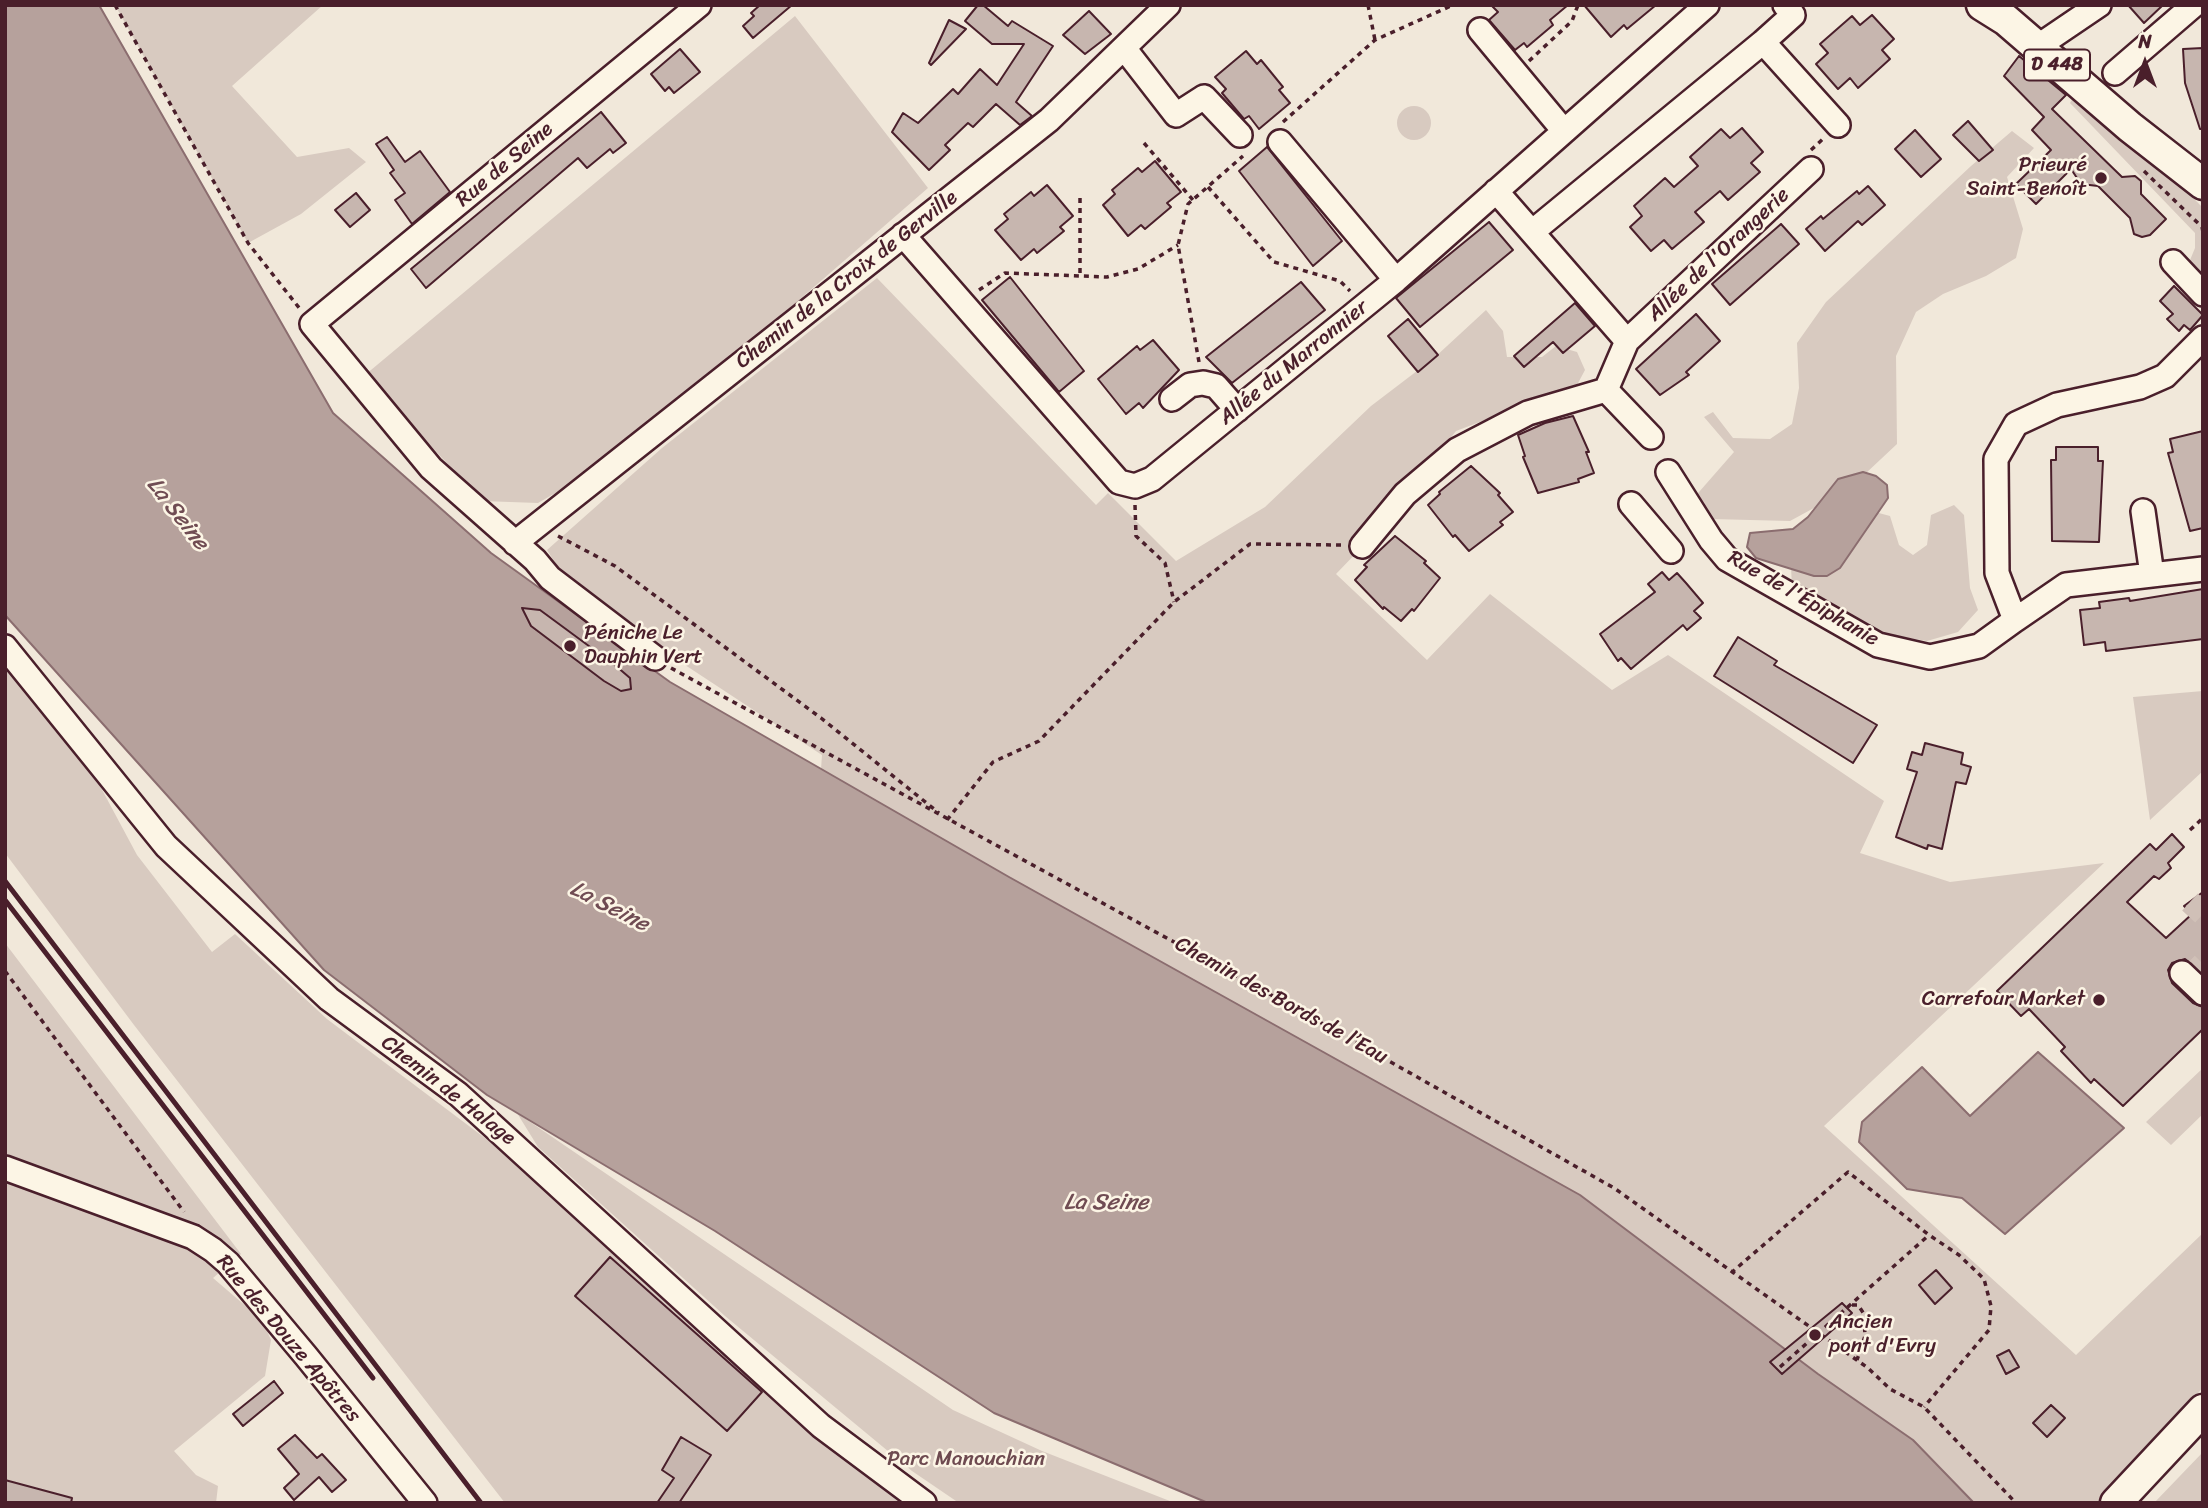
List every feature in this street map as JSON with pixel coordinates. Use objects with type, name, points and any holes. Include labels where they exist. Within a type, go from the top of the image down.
[{"type":"main road","name":"D 448","points":[[1982,5],[2203,184]]},
{"type":"main road","name":"D 448","points":[[2130,127],[2203,198]]},
{"type":"main road","points":[[2116,1503],[2203,1410]]},
{"type":"main road","points":[[2137,1503],[2203,1434]]},
{"type":"street","name":"Rue de Seine","points":[[312,324],[699,5]]},
{"type":"street","name":"Chemin de la Croix de Gerville","points":[[515,543],[1049,120],[1168,5]]},
{"type":"street","name":"Allée du Marronnier","points":[[1135,486],[1152,480],[1396,280],[1707,5]]},
{"type":"street","points":[[2037,47],[2099,5]]},
{"type":"street","points":[[2115,74],[2194,5]]},
{"type":"street","points":[[1532,232],[1763,42],[1794,9]]},
{"type":"street","points":[[1480,30],[1564,131]]},
{"type":"street","points":[[1763,42],[1838,125]]},
{"type":"street","points":[[1124,48],[1176,116],[1204,97],[1240,135]]},
{"type":"street","points":[[1280,142],[1396,280]]},
{"type":"street","name":"Allée de l'Orangerie","points":[[1627,341],[1811,169]]},
{"type":"street","points":[[1362,546],[1405,494],[1457,450],[1528,413],[1605,390],[1627,341],[1496,191]]},
{"type":"street","points":[[903,235],[1119,482],[1135,486]]},
{"type":"street","points":[[2173,262],[2203,294]]},
{"type":"street","points":[[312,324],[431,468],[550,578],[655,658]]},
{"type":"street","points":[[2015,620],[1997,573],[1996,459],[2017,424],[2057,405],[2140,387],[2165,376],[2203,338]]},
{"type":"street","points":[[1172,399],[1190,385],[1203,383],[1216,386],[1237,410]]},
{"type":"street","points":[[1605,390],[1651,438]]},
{"type":"street","name":"Rue de l'Épiphanie","points":[[1668,472],[1711,540],[1727,559],[1878,645],[1930,657],[1979,646],[2066,585],[2203,569]]},
{"type":"street","points":[[1631,503],[1671,551]]},
{"type":"street","points":[[2144,511],[2152,575]]},
{"type":"street","name":"Chemin de Halage","points":[[5,647],[166,846],[329,999],[458,1094],[821,1426],[924,1503]]},
{"type":"street","name":"Rue des Douze Apôtres","points":[[5,1168],[193,1237],[213,1251],[271,1315],[425,1503]]},
{"type":"path","points":[[115,5],[248,243],[312,324]]},
{"type":"path","points":[[1368,5],[1375,40]]},
{"type":"path","points":[[1516,73],[1572,21],[1578,5]]},
{"type":"path","points":[[1144,143],[1193,200]]},
{"type":"path","points":[[1208,187],[1274,262],[1340,281],[1364,306]]},
{"type":"path","points":[[1080,198],[1080,275]]},
{"type":"path","points":[[962,302],[1004,273],[1107,277],[1138,269],[1178,246]]},
{"type":"path","points":[[1135,486],[1136,536],[1165,563],[1174,602]]},
{"type":"path","points":[[538,525],[615,566],[821,718],[948,821],[993,762],[1039,741],[1174,602],[1250,544],[1362,546]]},
{"type":"path","name":"Chemin des Bords de l’Eau","points":[[655,658],[948,821],[1286,1003],[1614,1188],[1857,1360],[1890,1389],[1924,1407],[2016,1503]]},
{"type":"path","points":[[2190,830],[2203,818]]},
{"type":"path","points":[[5,971],[188,1217]]},
{"type":"path","points":[[1731,1273],[1848,1171],[1929,1235],[1959,1255],[1984,1279],[1991,1306],[1989,1330],[1924,1407]]},
{"type":"path","points":[[1780,1367],[1929,1235]]},
{"type":"path","points":[[1851,1305],[1858,1305],[1864,1314],[1865,1336],[1857,1360]]},
{"type":"green space","points":[[115,5],[323,5],[232,86],[297,157],[349,148],[366,162],[301,214],[248,243]]},
{"type":"green space","points":[[795,16],[928,188],[754,339],[571,484],[538,503],[482,501],[365,375]]},
{"type":"green space","points":[[2076,93],[2158,162],[2203,208],[2203,279],[2188,265],[2195,248],[2195,233],[2070,103]]},
{"type":"green space","points":[[1414,106],[1426,111],[1431,123],[1426,135],[1414,140],[1402,135],[1397,123],[1402,111]]},
{"type":"green space","points":[[2012,131],[2034,148],[2007,177],[2023,229],[2016,258],[1986,276],[1943,294],[1916,312],[1896,356],[1897,444],[1849,489],[1790,521],[1711,519],[1685,508],[1734,452],[1704,417],[1713,412],[1733,438],[1770,439],[1792,424],[1799,388],[1797,343],[1826,302]]},
{"type":"green space","points":[[877,278],[1096,505],[1108,493],[1176,561],[1265,507],[1371,406],[1434,358],[1486,310],[1503,331],[1507,357],[1542,357],[1556,346],[1577,352],[1585,370],[1577,385],[1456,431],[1432,461],[1412,495],[1336,574],[1427,660],[1490,594],[1612,690],[1668,655],[1884,801],[1860,853],[1950,882],[2104,863],[1824,1126],[2076,1355],[2203,1233],[2203,1387],[2187,1407],[2097,1503],[1974,1503],[1913,1440],[1818,1374],[1580,1195],[1009,877],[821,769],[822,755],[574,592],[547,550],[662,448]]},
{"type":"green space","points":[[1954,505],[1964,515],[1970,588],[1978,610],[1958,632],[1927,641],[1879,633],[1792,587],[1791,567],[1860,508],[1890,516],[1899,545],[1913,555],[1927,545],[1931,515]]},
{"type":"green space","points":[[5,669],[100,786],[137,855],[212,952],[235,934],[327,1019],[522,1166],[907,1503],[505,1503],[134,1025],[5,853]]},
{"type":"green space","points":[[2203,691],[2203,771],[2150,820],[2133,697]]},
{"type":"green space","points":[[5,943],[241,1254],[213,1278],[262,1320],[271,1340],[265,1376],[174,1451],[196,1475],[218,1486],[216,1503],[5,1503]]},
{"type":"green space","points":[[2203,1068],[2203,1114],[2171,1145],[2146,1122]]},
{"type":"green space","name":"Parc Manouchian","points":[[517,1113],[953,1410],[1042,1451],[1175,1503],[959,1503],[912,1471],[725,1316],[538,1147]]},
{"type":"green space","points":[[2203,1452],[2203,1503],[2154,1503]]},
{"type":"water","name":"La Seine","points":[[5,5],[99,5],[333,413],[491,553],[670,682],[1009,877],[1580,1195],[1818,1374],[1913,1440],[1974,1503],[1208,1503],[994,1413],[715,1231],[487,1095],[324,970],[5,615]]},
{"type":"water","points":[[1863,472],[1876,476],[1887,485],[1888,498],[1840,568],[1827,576],[1814,576],[1756,558],[1747,547],[1750,533],[1793,529],[1808,517],[1838,479]]},
{"type":"water","points":[[2038,1052],[2124,1128],[2005,1234],[1962,1198],[1907,1189],[1859,1142],[1862,1122],[1922,1067],[1970,1116]]},
{"type":"building","points":[[760,5],[792,5],[753,38],[743,26],[754,16],[751,13]]},
{"type":"building","points":[[978,5],[983,5],[1008,26],[1012,21],[1053,46],[1016,102],[1032,116],[1020,125],[996,104],[973,127],[968,123],[945,145],[950,150],[929,170],[892,132],[903,113],[918,123],[953,89],[958,94],[980,69],[997,85],[1024,44],[992,44],[965,21]]},
{"type":"building","points":[[1491,5],[1568,5],[1550,20],[1553,25],[1527,47],[1524,43],[1515,50],[1489,20],[1498,12]]},
{"type":"building","points":[[1584,5],[1656,5],[1627,29],[1624,25],[1611,37]]},
{"type":"building","points":[[2128,5],[2163,5],[2144,23]]},
{"type":"building","points":[[1089,11],[1111,34],[1085,54],[1063,35]]},
{"type":"building","points":[[1872,15],[1894,39],[1882,50],[1890,59],[1858,88],[1850,78],[1838,89],[1816,64],[1828,53],[1820,44],[1852,16],[1860,25]]},
{"type":"building","points":[[949,20],[966,29],[931,65],[929,63]]},
{"type":"building","points":[[2203,48],[2203,129],[2200,129],[2185,83],[2183,49]]},
{"type":"building","points":[[680,49],[700,72],[674,93],[669,87],[665,91],[651,74]]},
{"type":"building","points":[[1246,51],[1257,64],[1261,60],[1283,87],[1279,90],[1290,103],[1259,129],[1249,116],[1244,119],[1222,93],[1226,89],[1215,77]]},
{"type":"building","name":"Prieuré Saint-Benoît","points":[[2019,56],[2066,95],[2052,109],[2122,177],[2135,176],[2141,181],[2141,194],[2166,219],[2150,235],[2142,237],[2134,234],[2130,218],[2098,186],[2081,184],[2071,169],[2036,204],[2016,184],[2051,150],[2032,130],[2044,117],[2004,76]]},
{"type":"building","points":[[601,112],[626,143],[613,153],[610,149],[587,168],[578,158],[426,288],[411,269]]},
{"type":"building","points":[[1968,121],[1993,150],[1979,161],[1953,135]]},
{"type":"building","points":[[1742,128],[1763,152],[1751,163],[1760,172],[1728,200],[1720,191],[1695,212],[1704,222],[1672,249],[1664,240],[1651,251],[1630,227],[1642,216],[1634,206],[1665,178],[1674,187],[1698,166],[1690,157],[1721,129],[1730,138]]},
{"type":"building","points":[[1915,130],[1941,159],[1921,177],[1895,149]]},
{"type":"building","points":[[387,137],[405,162],[420,151],[450,192],[412,224],[395,200],[405,193],[390,173],[394,170],[376,144]]},
{"type":"building","points":[[1267,147],[1342,241],[1313,266],[1239,171]]},
{"type":"building","points":[[1155,161],[1181,192],[1167,203],[1171,207],[1145,229],[1141,225],[1128,236],[1103,205],[1115,194],[1112,190],[1138,168],[1142,172]]},
{"type":"building","points":[[1047,185],[1073,216],[1060,227],[1064,231],[1037,253],[1034,249],[1021,260],[995,230],[1008,219],[1004,214],[1031,192],[1034,196]]},
{"type":"building","points":[[1868,186],[1885,205],[1862,225],[1858,221],[1825,251],[1806,229],[1821,216],[1823,219],[1857,191],[1859,194]]},
{"type":"building","points":[[356,193],[370,210],[350,227],[335,210]]},
{"type":"building","points":[[1489,222],[1513,250],[1420,327],[1396,298]]},
{"type":"building","points":[[1781,224],[1799,244],[1730,305],[1712,284]]},
{"type":"building","points":[[1010,277],[1084,371],[1059,392],[982,300]]},
{"type":"building","points":[[1301,282],[1325,310],[1232,383],[1206,357]]},
{"type":"building","points":[[2174,286],[2203,315],[2190,330],[2184,325],[2179,331],[2167,319],[2173,314],[2160,301]]},
{"type":"building","points":[[1575,303],[1595,326],[1563,353],[1553,342],[1524,367],[1514,356]]},
{"type":"building","points":[[1696,314],[1720,341],[1686,372],[1689,375],[1660,395],[1636,369]]},
{"type":"building","points":[[1408,319],[1438,355],[1418,372],[1388,336]]},
{"type":"building","points":[[1153,340],[1179,370],[1143,408],[1139,403],[1126,414],[1098,379],[1137,346],[1140,350]]},
{"type":"building","points":[[1573,416],[1589,452],[1586,452],[1594,473],[1578,479],[1579,482],[1538,493],[1523,457],[1525,456],[1518,435],[1545,423]]},
{"type":"building","points":[[2203,431],[2203,528],[2190,531],[2168,453],[2173,452],[2170,439]]},
{"type":"building","points":[[2056,447],[2098,447],[2098,461],[2103,461],[2099,542],[2052,541],[2051,460],[2056,460]]},
{"type":"building","points":[[1471,466],[1500,493],[1498,495],[1513,512],[1500,522],[1503,525],[1469,551],[1455,535],[1453,537],[1428,505],[1439,492]]},
{"type":"building","points":[[1395,536],[1426,561],[1424,563],[1440,578],[1414,611],[1412,609],[1401,621],[1384,607],[1383,609],[1355,580],[1367,567],[1364,565]]},
{"type":"building","points":[[1662,572],[1669,580],[1677,573],[1703,603],[1694,611],[1701,618],[1687,630],[1683,625],[1631,669],[1621,658],[1618,661],[1600,634],[1655,592],[1648,584]]},
{"type":"building","points":[[2203,589],[2203,639],[2106,651],[2105,642],[2084,645],[2080,610],[2100,608],[2099,602],[2129,598],[2130,601]]},
{"type":"building","points":[[522,608],[540,610],[616,666],[630,678],[631,689],[621,691],[604,681],[531,626]]},
{"type":"building","points":[[1738,637],[1777,661],[1774,665],[1877,725],[1853,763],[1714,676]]},
{"type":"building","points":[[1925,743],[1963,753],[1961,764],[1971,767],[1966,784],[1956,782],[1942,849],[1928,845],[1927,849],[1896,837],[1917,772],[1907,769],[1912,752],[1922,755]]},
{"type":"building","name":"Carrefour Market","points":[[2172,834],[2184,847],[2168,863],[2171,868],[2159,879],[2154,876],[2127,902],[2166,938],[2192,914],[2184,906],[2203,892],[2203,973],[2185,959],[2172,963],[2168,970],[2172,983],[2193,1003],[2203,1007],[2203,1029],[2123,1106],[2094,1079],[2091,1083],[2061,1051],[2065,1047],[2029,1009],[2021,1016],[1997,991],[2150,844],[2156,850]]},
{"type":"building","points":[[610,1257],[762,1392],[727,1431],[575,1296]]},
{"type":"building","points":[[1936,1270],[1952,1288],[1935,1304],[1919,1285]]},
{"type":"building","name":"Ancien pont d'Evry","points":[[1842,1303],[1852,1313],[1782,1374],[1770,1362]]},
{"type":"building","points":[[2009,1350],[2019,1367],[2006,1374],[1997,1356]]},
{"type":"building","points":[[274,1381],[283,1393],[243,1426],[233,1414]]},
{"type":"building","points":[[2051,1405],[2065,1418],[2047,1437],[2033,1423]]},
{"type":"building","points":[[295,1435],[317,1458],[322,1454],[346,1480],[332,1492],[319,1477],[294,1500],[284,1488],[299,1474],[278,1449]]},
{"type":"building","points":[[681,1437],[711,1455],[679,1503],[657,1503],[674,1478],[662,1470]]},
{"type":"building","points":[[5,1480],[72,1498],[71,1503],[5,1503]]},
{"type":"tunnel","points":[[2190,902],[2203,914]]},
{"type":"tunnel","points":[[2192,975],[2203,964]]},
{"type":"railway","points":[[5,881],[481,1503]]},
{"type":"railway","points":[[5,900],[373,1378]]},
{"type":"place","name":"Prieuré Saint-Benoît","points":[[2101,178]]},
{"type":"place","name":"Péniche Le Dauphin Vert","points":[[570,646]]},
{"type":"place","name":"Carrefour Market","points":[[2099,1000]]},
{"type":"place","name":"Ancien pont d'Evry","points":[[1815,1335]]}]
